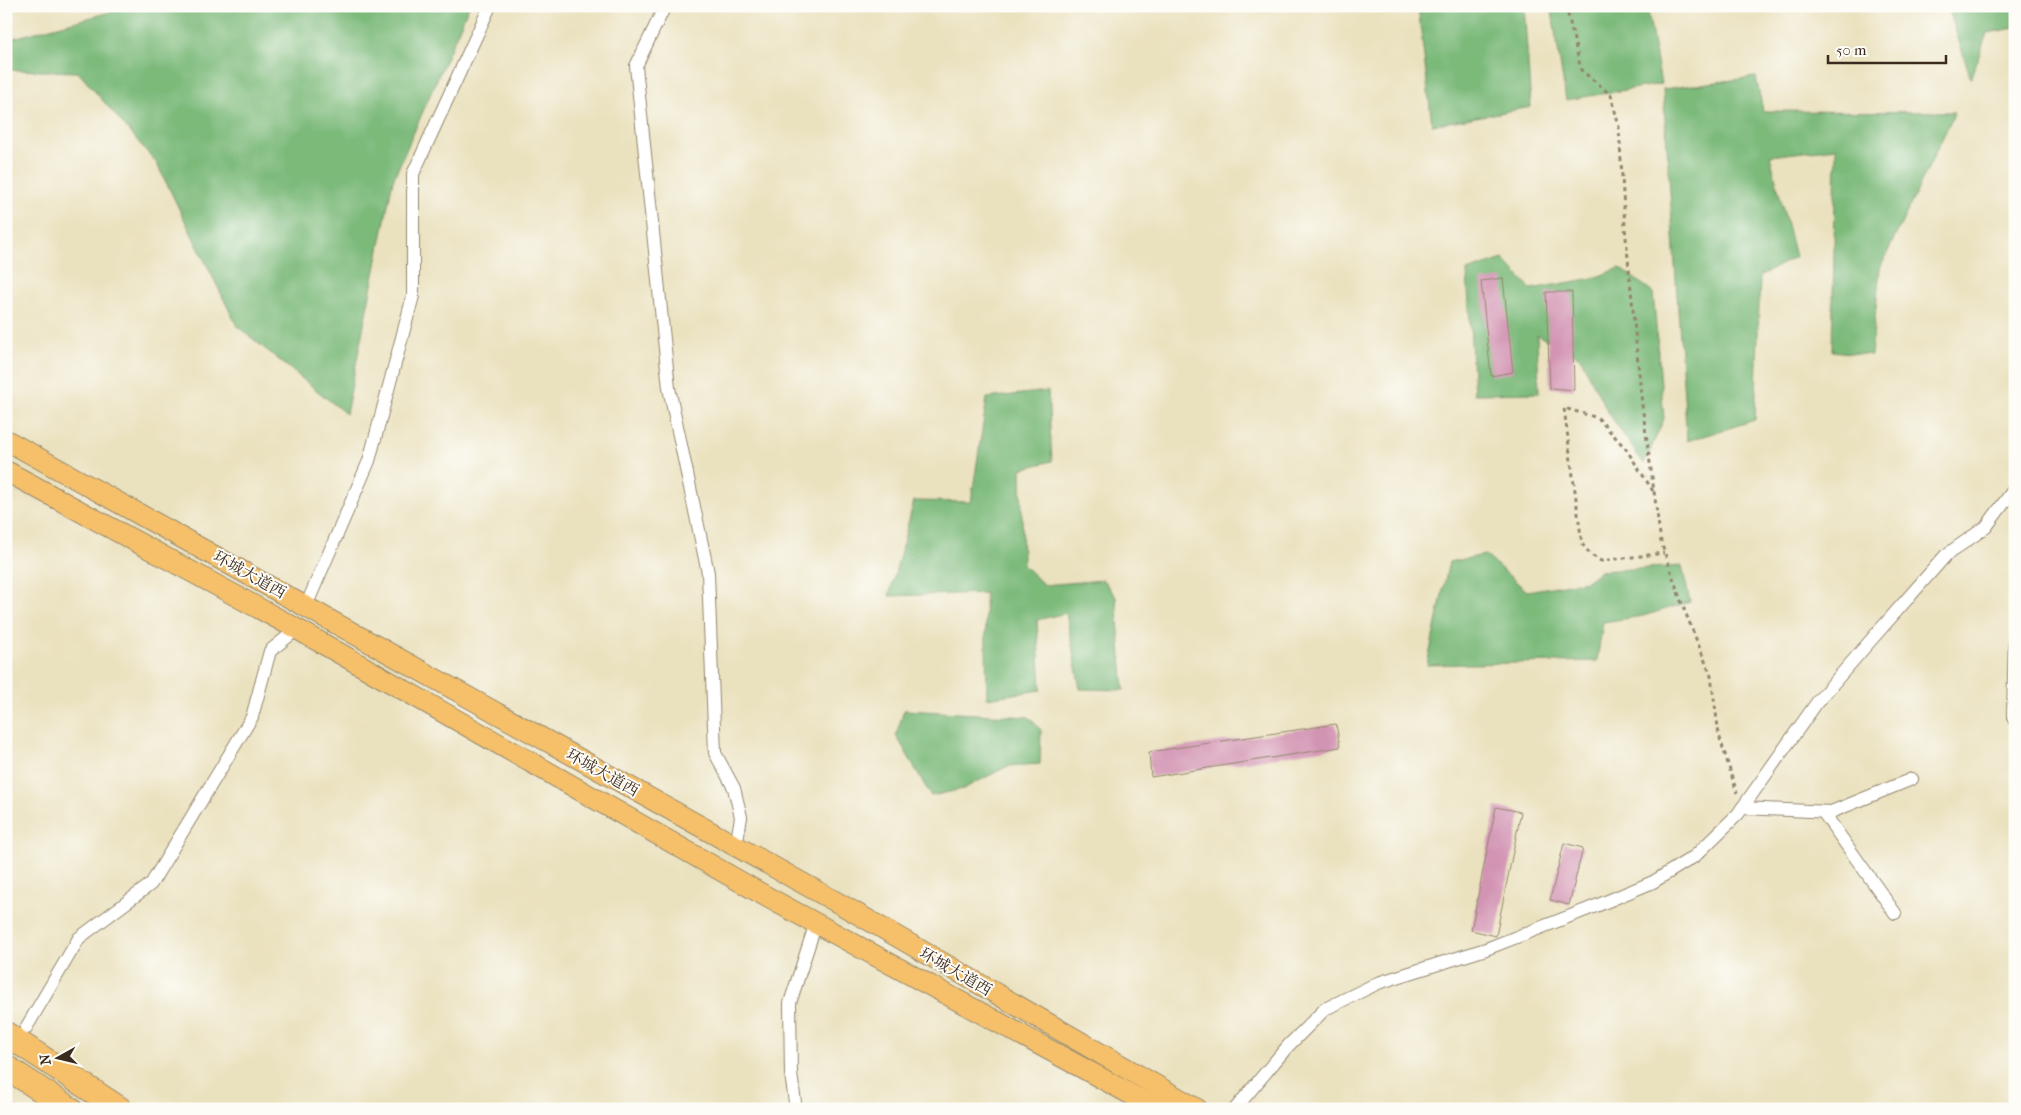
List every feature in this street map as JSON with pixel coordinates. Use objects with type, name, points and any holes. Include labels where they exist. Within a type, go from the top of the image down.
[{"type":"highway","points":[[16,1031],[120,1109]]},
{"type":"highway","points":[[6,1067],[70,1109]]},
{"type":"main road","name":"环城大道西","points":[[6,440],[736,846],[1198,1109]]},
{"type":"main road","name":"环城大道西","points":[[6,471],[296,629],[813,922],[1158,1109]]},
{"type":"street","points":[[306,606],[369,461],[412,296],[412,174],[490,6]]},
{"type":"street","points":[[665,6],[636,66],[669,388],[708,573],[715,753],[734,788],[741,817],[736,846]]},
{"type":"street","points":[[1235,1109],[1288,1046],[1326,1009],[1378,983],[1486,949],[1654,882],[1695,856],[1742,808],[1818,701],[1946,555],[1986,527],[2015,488]]},
{"type":"street","points":[[16,1031],[79,938],[151,884],[252,717],[270,651],[296,629]]},
{"type":"street","points":[[2015,630],[2013,707],[2015,721]]},
{"type":"street","points":[[1742,808],[1831,812],[1912,779]]},
{"type":"street","points":[[1823,812],[1895,913]]},
{"type":"street","points":[[796,1109],[790,1074],[790,1003],[813,932],[813,922]]},
{"type":"path","points":[[1566,6],[1581,70],[1611,95],[1619,127],[1626,237],[1642,405],[1661,542],[1682,604],[1710,676],[1719,735],[1742,808]]},
{"type":"path","points":[[1654,492],[1626,448],[1598,418],[1564,408],[1582,544],[1591,555],[1601,561],[1664,553]]},
{"type":"green space","points":[[133,6],[469,6],[393,180],[346,414],[237,326],[156,162],[78,72],[9,70],[6,68],[6,40]]},
{"type":"green space","points":[[1418,6],[1524,6],[1531,107],[1432,125]]},
{"type":"green space","points":[[1551,6],[1647,6],[1661,84],[1566,100]]},
{"type":"green space","points":[[1938,6],[2015,6],[2015,28],[1987,33],[1971,79],[1950,13]]},
{"type":"green space","points":[[1756,77],[1763,111],[1955,112],[1880,268],[1871,355],[1832,351],[1836,148],[1770,156],[1795,257],[1760,276],[1755,420],[1687,441],[1663,89]]},
{"type":"green space","points":[[1503,259],[1531,289],[1594,278],[1620,268],[1653,292],[1664,419],[1644,464],[1607,411],[1580,357],[1537,335],[1539,393],[1474,394],[1467,271]]},
{"type":"green space","points":[[1048,391],[1052,461],[1021,469],[1023,565],[1044,585],[1103,580],[1116,597],[1124,690],[1080,689],[1066,613],[1037,620],[1041,690],[987,698],[985,593],[889,596],[914,501],[971,502],[987,398]]},
{"type":"green space","points":[[1485,555],[1527,591],[1587,581],[1600,571],[1682,566],[1690,602],[1643,616],[1603,622],[1597,661],[1427,665],[1449,562]]},
{"type":"green space","points":[[904,710],[1029,717],[1041,730],[1040,764],[1008,766],[963,789],[931,796],[896,735]]},
{"type":"building","points":[[1503,278],[1513,372],[1491,376],[1481,281]]},
{"type":"building","points":[[1546,292],[1572,292],[1574,390],[1550,388]]},
{"type":"building","points":[[1336,724],[1340,747],[1151,777],[1149,752]]},
{"type":"building","points":[[1496,807],[1521,812],[1496,936],[1471,930]]},
{"type":"building","points":[[1564,843],[1583,848],[1569,905],[1550,900]]}]
